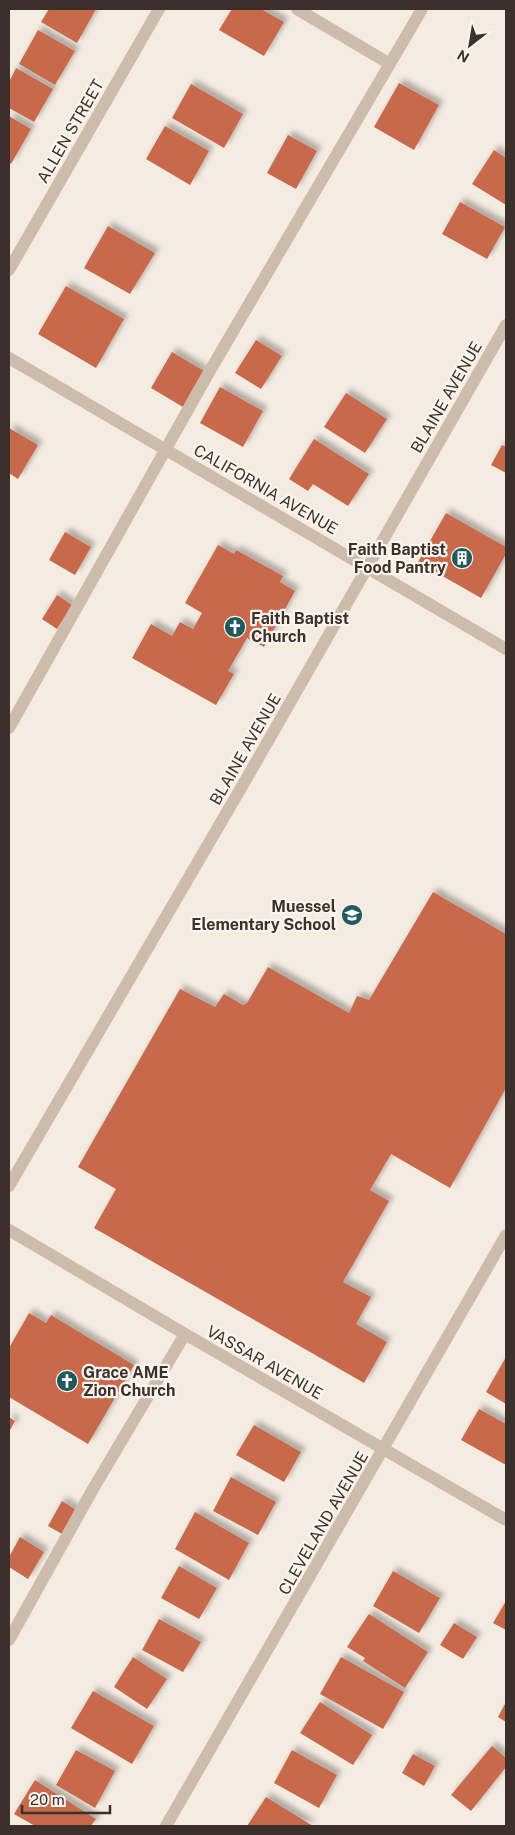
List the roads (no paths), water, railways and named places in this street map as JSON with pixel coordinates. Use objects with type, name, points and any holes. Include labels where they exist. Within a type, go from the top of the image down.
[{"type":"street","name":"ALLEN STREET","points":[[9,270],[159,9]]},
{"type":"street","points":[[297,9],[390,64]]},
{"type":"street","points":[[9,728],[208,374],[422,9]]},
{"type":"street","name":"BLAINE AVENUE","points":[[9,1186],[153,940],[506,325]]},
{"type":"street","name":"CALIFORNIA AVENUE","points":[[9,358],[506,649]]},
{"type":"street","name":"VASSAR AVENUE","points":[[9,1230],[184,1334],[506,1520]]},
{"type":"street","name":"CLEVELAND AVENUE","points":[[166,1826],[506,1235]]},
{"type":"street","points":[[9,1640],[184,1334]]},
{"type":"place","name":"Faith Baptist Food Pantry","points":[[462,558]]},
{"type":"place","name":"Faith Baptist Church","points":[[235,627]]},
{"type":"place","name":"Muessel Elementary School","points":[[352,915]]},
{"type":"place","name":"Grace AME Zion Church","points":[[67,1381]]}]
